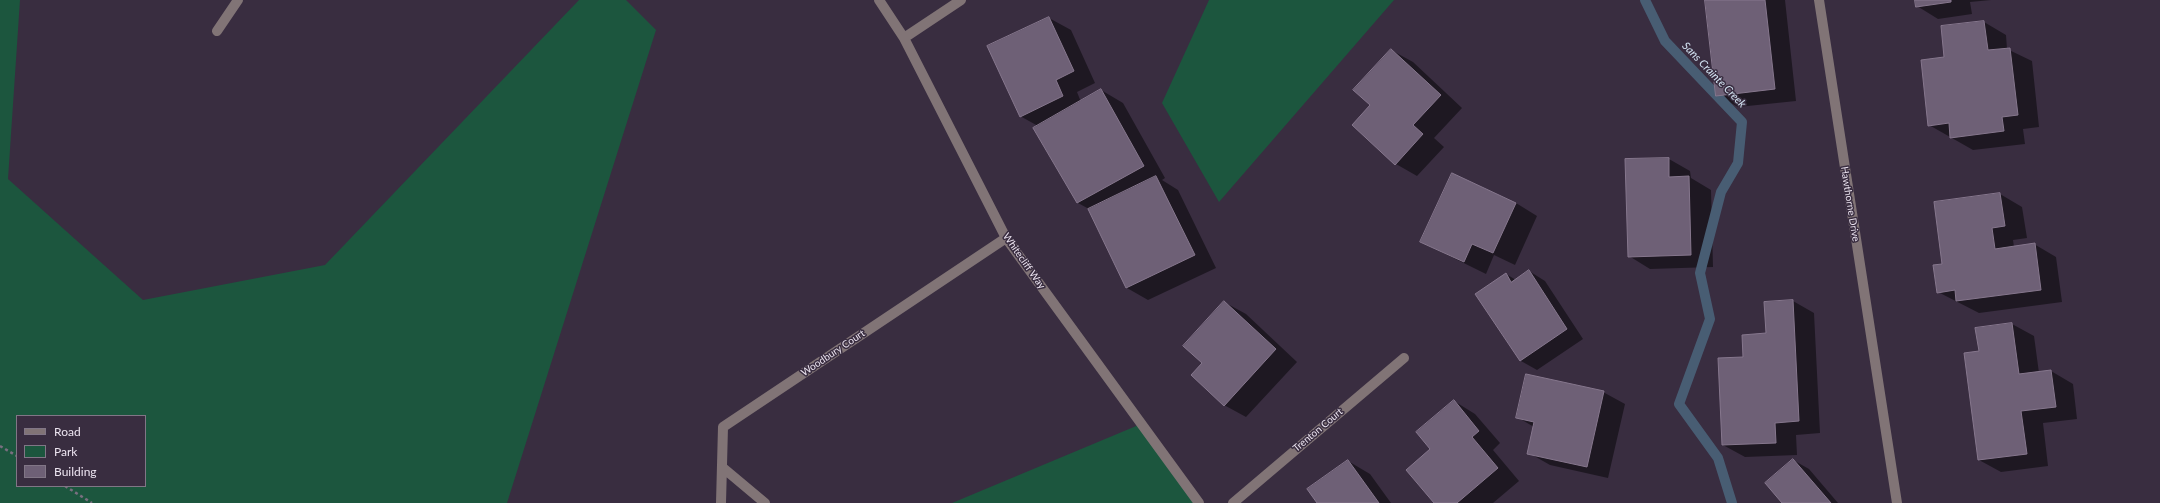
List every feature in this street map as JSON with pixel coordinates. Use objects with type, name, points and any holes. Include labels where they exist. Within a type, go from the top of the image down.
[{"type":"street","points":[[217,31],[238,0]]},
{"type":"street","name":"Whitecliff Way","points":[[878,0],[904,38],[1006,238],[1199,503]]},
{"type":"street","points":[[904,38],[961,0]]},
{"type":"street","name":"Hawthorne Drive","points":[[1819,0],[1897,503]]},
{"type":"street","name":"Woodbury Court","points":[[721,503],[723,427],[1006,238]]},
{"type":"street","name":"Trenton Court","points":[[1233,503],[1404,358]]},
{"type":"street","points":[[722,467],[765,503]]},
{"type":"path","points":[[0,446],[16,455]]},
{"type":"path","points":[[66,487],[92,503]]},
{"type":"green space","points":[[0,0],[20,0],[8,179],[143,300],[325,265],[579,0],[626,0],[656,30],[507,503],[0,503]]},
{"type":"green space","points":[[1209,0],[1394,0],[1219,202],[1162,103]]},
{"type":"green space","points":[[1141,424],[1198,503],[952,503]]},
{"type":"building","points":[[1705,0],[1765,0],[1775,89],[1716,96]]},
{"type":"building","points":[[1915,0],[1951,0],[1951,2],[1916,7]]},
{"type":"building","points":[[1049,17],[1074,71],[1056,80],[1063,96],[1020,117],[987,46]]},
{"type":"building","points":[[1984,21],[1988,50],[2010,48],[2018,115],[2002,117],[2004,131],[1950,138],[1949,123],[1928,126],[1921,60],[1944,57],[1941,26]]},
{"type":"building","points":[[1391,49],[1441,95],[1413,125],[1423,134],[1395,165],[1352,125],[1370,105],[1353,90]]},
{"type":"building","points":[[1101,89],[1144,166],[1077,203],[1033,128]]},
{"type":"building","points":[[1669,158],[1669,177],[1689,176],[1691,255],[1628,257],[1625,159]]},
{"type":"building","points":[[1452,173],[1516,203],[1493,253],[1472,244],[1464,262],[1420,242]]},
{"type":"building","points":[[1156,176],[1195,255],[1126,288],[1088,209]]},
{"type":"building","points":[[2000,193],[2005,226],[1992,228],[1995,249],[2035,243],[2041,290],[1956,301],[1955,290],[1937,293],[1933,265],[1942,264],[1934,202]]},
{"type":"building","points":[[1529,270],[1567,329],[1520,361],[1475,294],[1506,273],[1511,282]]},
{"type":"building","points":[[1793,300],[1799,421],[1775,423],[1776,443],[1722,445],[1718,358],[1743,357],[1742,335],[1766,333],[1764,302]]},
{"type":"building","points":[[1224,301],[1276,349],[1224,406],[1191,375],[1202,363],[1183,346]]},
{"type":"building","points":[[2012,323],[2019,374],[2051,370],[2056,407],[2021,411],[2027,454],[1978,460],[1964,353],[1979,351],[1975,328]]},
{"type":"building","points":[[1526,374],[1604,391],[1587,467],[1527,454],[1534,422],[1516,418]]},
{"type":"building","points":[[1454,400],[1479,431],[1472,437],[1498,468],[1457,503],[1434,503],[1406,470],[1430,449],[1416,432]]},
{"type":"building","points":[[1793,459],[1831,503],[1782,503],[1765,483]]},
{"type":"building","points":[[1348,460],[1379,503],[1317,503],[1307,489]]},
{"type":"waterway","name":"Sans Crainte Creek","points":[[1645,0],[1665,41],[1742,122],[1738,163],[1721,192],[1700,273],[1710,319],[1679,404],[1718,458],[1732,503]]}]
